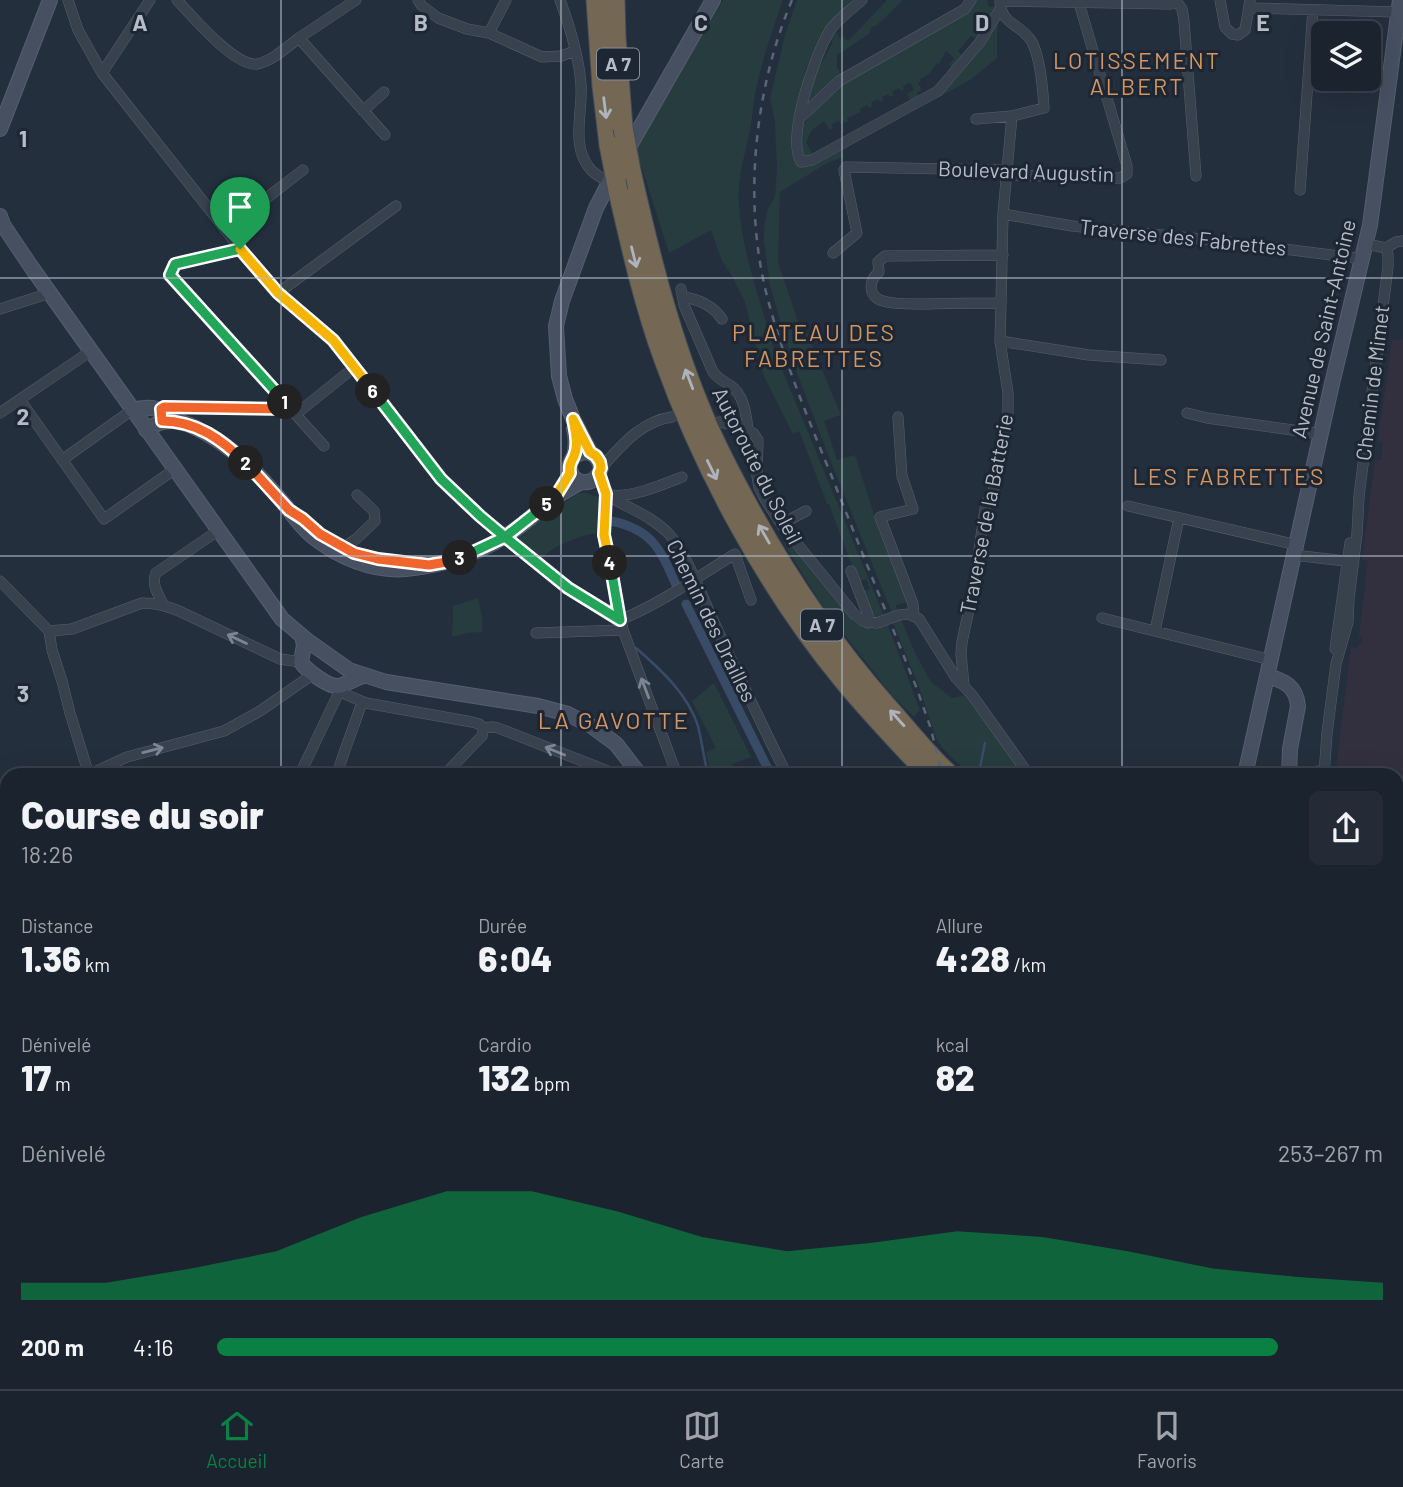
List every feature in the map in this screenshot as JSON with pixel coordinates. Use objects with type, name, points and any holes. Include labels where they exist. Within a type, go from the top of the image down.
[{"type":"highway","name":"Autoroute du Soleil","points":[[596,0],[613,187],[664,360],[690,425],[731,510],[778,589],[843,679],[923,768]]},
{"type":"highway","name":"Autoroute du Soleil","points":[[615,0],[623,128],[631,171],[659,285],[680,354],[705,420],[736,484],[789,578],[865,681],[944,768]]},
{"type":"main road","points":[[0,129],[50,0]]},
{"type":"main road","points":[[593,474],[559,376],[556,326],[562,300],[596,208],[613,187],[713,0]]},
{"type":"main road","name":"Avenue de Saint-Antoine","points":[[1247,768],[1373,208],[1398,55],[1398,6]]},
{"type":"main road","points":[[1,220],[146,430],[282,619],[302,636],[306,653],[303,666],[317,676],[344,685],[364,676],[538,706],[568,714],[593,727],[616,744],[635,768]]},
{"type":"main road","points":[[132,410],[148,407],[214,436],[262,478],[312,537],[344,556],[376,567],[405,569],[452,561],[505,537],[554,499],[593,474]]},
{"type":"main road","points":[[146,430],[162,415]]},
{"type":"main road","points":[[573,419],[576,437],[574,456],[570,461],[593,474]]},
{"type":"main road","points":[[289,510],[320,534],[378,559],[429,565]]},
{"type":"main road","points":[[324,544],[348,554],[351,547]]},
{"type":"main road","points":[[306,653],[344,665],[344,685]]},
{"type":"main road","points":[[1267,676],[1282,680],[1295,692],[1298,706],[1293,734],[1294,751],[1304,768]]},
{"type":"street","points":[[68,0],[78,30],[102,74],[278,293],[333,340],[441,479],[480,516],[568,588],[622,625]]},
{"type":"street","points":[[102,74],[150,0]]},
{"type":"street","points":[[177,0],[228,51],[243,61],[256,64],[268,60],[356,0]]},
{"type":"street","points":[[418,0],[438,19],[489,33],[542,57],[561,56],[575,51]]},
{"type":"street","points":[[489,33],[506,0]]},
{"type":"street","points":[[560,0],[569,25],[581,86],[579,143],[591,170],[613,187]]},
{"type":"street","points":[[862,0],[831,29],[810,74],[797,146],[801,162],[806,162],[938,91],[979,42],[1000,3]]},
{"type":"street","points":[[800,118],[839,81],[965,9],[971,0]]},
{"type":"street","points":[[1220,0],[1225,27],[1231,34],[1238,35],[1245,30],[1250,4],[1313,10],[1398,6]]},
{"type":"street","points":[[1000,3],[1171,4],[1176,1],[1182,9],[1184,20],[1196,176]]},
{"type":"street","points":[[976,118],[1012,116],[1044,108],[1042,81],[1032,43],[1023,31],[1004,19],[1000,3]]},
{"type":"street","name":"Boulevard Augustin","points":[[833,253],[857,233],[844,170],[846,167],[1001,170],[1006,175],[1113,178],[1127,174],[1127,166],[1079,3]]},
{"type":"street","points":[[1300,190],[1313,10]]},
{"type":"street","points":[[299,38],[385,135]]},
{"type":"street","points":[[363,111],[384,92]]},
{"type":"street","name":"Traverse de la Batterie","points":[[964,685],[962,642],[986,503],[992,497],[1008,424],[1000,341],[1003,214],[1012,116]]},
{"type":"street","points":[[223,226],[297,171]]},
{"type":"street","points":[[278,293],[396,206]]},
{"type":"street","name":"Traverse des Fabrettes","points":[[1003,214],[1072,226],[1185,239],[1364,252]]},
{"type":"street","points":[[1364,252],[1386,248],[1403,241]]},
{"type":"street","points":[[188,256],[239,247]]},
{"type":"street","points":[[239,247],[175,264],[170,275],[324,446]]},
{"type":"street","name":"Chemin de Mimet","points":[[1310,768],[1326,733],[1336,664],[1348,622],[1350,561],[1388,267],[1386,248]]},
{"type":"street","points":[[1001,303],[885,302],[871,293],[870,285],[873,276],[878,272],[878,262],[885,256],[1003,255]]},
{"type":"street","points":[[0,309],[50,293]]},
{"type":"street","points":[[722,319],[711,307],[682,293],[684,305],[713,372],[737,391],[746,411],[748,429]]},
{"type":"street","points":[[1000,341],[1089,355],[1161,360]]},
{"type":"street","points":[[0,413],[91,351]]},
{"type":"street","points":[[162,415],[164,407],[294,412],[346,374]]},
{"type":"street","points":[[20,400],[104,519],[175,470]]},
{"type":"street","points":[[62,460],[132,410]]},
{"type":"street","points":[[1187,413],[1321,434]]},
{"type":"street","points":[[593,474],[615,450],[645,426],[659,419],[672,417]]},
{"type":"street","points":[[898,417],[902,476],[913,509],[880,517],[913,604],[914,616]]},
{"type":"street","points":[[719,422],[748,429],[754,434],[758,440],[759,487],[781,524],[853,614],[873,623],[899,615],[914,616],[925,628],[950,670],[964,685],[1024,768]]},
{"type":"street","points":[[593,474],[624,495],[682,477]]},
{"type":"street","points":[[593,474],[622,625],[674,768]]},
{"type":"street","name":"Chemin des Drailles","points":[[593,474],[621,505],[642,514],[668,534],[679,549],[784,768]]},
{"type":"street","points":[[351,547],[375,521],[376,515],[357,495]]},
{"type":"street","points":[[1128,506],[1295,550],[1350,561]]},
{"type":"street","points":[[781,524],[806,511]]},
{"type":"street","points":[[1155,631],[1179,518]]},
{"type":"street","points":[[163,604],[154,584],[156,573],[219,530]]},
{"type":"street","points":[[536,633],[622,625],[638,612],[683,588],[694,578],[735,554],[751,600]]},
{"type":"street","points":[[851,570],[873,623]]},
{"type":"street","points":[[0,581],[49,631],[69,713],[87,768]]},
{"type":"street","points":[[49,631],[72,629],[142,603],[163,604],[280,659],[294,661],[306,653]]},
{"type":"street","points":[[1102,618],[1271,660]]},
{"type":"street","points":[[104,768],[127,757],[223,731],[260,711],[309,677],[317,676]]},
{"type":"street","points":[[303,768],[344,685],[362,702],[472,722],[483,728],[492,727],[600,768]]},
{"type":"street","points":[[339,768],[362,702]]},
{"type":"street","points":[[451,768],[482,736],[483,728]]},
{"type":"shaded area","points":[[1403,339],[1403,768],[1336,768],[1351,647],[1358,648],[1358,645],[1361,645],[1362,637],[1359,637],[1368,561],[1362,560],[1375,460],[1381,460],[1383,442],[1378,441],[1392,340]]},
{"type":"green space","points":[[723,0],[783,0],[755,93],[739,186],[741,223],[748,260],[774,350],[884,616],[873,619],[864,591],[870,589],[866,579],[858,582],[800,433],[799,431],[793,434],[763,374],[745,302],[722,261],[711,230],[669,253],[639,163],[637,144]]},
{"type":"green space","points":[[797,0],[856,0],[828,28],[805,71],[794,140],[798,161],[842,150],[844,157],[829,162],[780,192],[778,263],[800,327],[804,326],[841,415],[824,421],[837,460],[855,455],[880,533],[908,602],[896,605],[897,611],[892,613],[791,357],[770,286],[764,227],[768,209],[775,197],[777,169],[775,122],[770,98],[785,35]]},
{"type":"green space","points":[[887,0],[903,0],[872,27],[869,34],[837,55],[837,67],[841,74],[810,103],[806,102],[816,73],[833,42],[830,39],[836,32],[840,38],[842,36],[848,41]]},
{"type":"green space","points":[[974,0],[987,0],[989,7],[995,6],[976,39],[971,36],[958,51],[963,56],[951,68],[949,65],[954,58],[946,51],[939,64],[920,79],[918,83],[922,90],[917,92],[919,97],[911,102],[907,94],[914,90],[910,82],[903,86],[901,91],[899,88],[892,92],[894,95],[882,97],[883,101],[878,99],[871,103],[869,108],[867,105],[860,109],[861,112],[847,118],[848,121],[832,124],[833,128],[830,130],[824,121],[812,130],[806,142],[813,155],[804,158],[801,147],[803,125],[839,84],[967,14]]},
{"type":"green space","points":[[998,18],[997,58],[970,80],[936,99]]},
{"type":"green space","points":[[578,493],[586,493],[601,500],[599,533],[569,541],[542,557],[520,540],[522,532]]},
{"type":"green space","points":[[787,539],[854,622],[866,627],[887,623],[920,710],[914,717],[891,694],[823,607],[783,542]]},
{"type":"green space","points":[[478,598],[482,632],[452,637],[453,606]]},
{"type":"green space","points":[[900,617],[931,682],[952,698],[966,695],[1018,768],[963,768],[945,751],[937,740],[892,620]]},
{"type":"green space","points":[[714,683],[751,757],[732,764],[734,768],[709,768],[706,752],[716,748],[692,701]]},
{"type":"waterway","points":[[611,521],[636,529],[646,536],[660,551],[676,585]]},
{"type":"waterway","points":[[686,604],[768,768]]},
{"type":"waterway","points":[[636,648],[664,673],[687,703],[698,726],[707,768]]},
{"type":"waterway","points":[[980,768],[985,743]]},
{"type":"railway","points":[[792,0],[769,70],[756,144],[754,182],[759,256],[772,316],[787,363],[917,689],[940,768]]},
{"type":"district","name":"LOTISSEMENT ALBERT","points":[[1137,74]]},
{"type":"district","name":"PLATEAU DES FABRETTES","points":[[814,346]]},
{"type":"district","name":"LES FABRETTES","points":[[1229,477]]},
{"type":"district","name":"LA GAVOTTE","points":[[614,721]]},
{"type":"route","points":[[240,249],[175,264],[170,275],[291,409],[164,407],[161,409],[162,421],[181,422],[214,436],[262,478],[289,510],[320,534],[354,553],[402,563],[429,565],[452,561],[505,537],[568,588],[620,620],[604,535],[606,494],[599,473],[600,462],[590,452],[573,419],[576,437],[570,473],[554,499],[505,537],[441,479],[333,340],[278,293],[240,249]]}]
